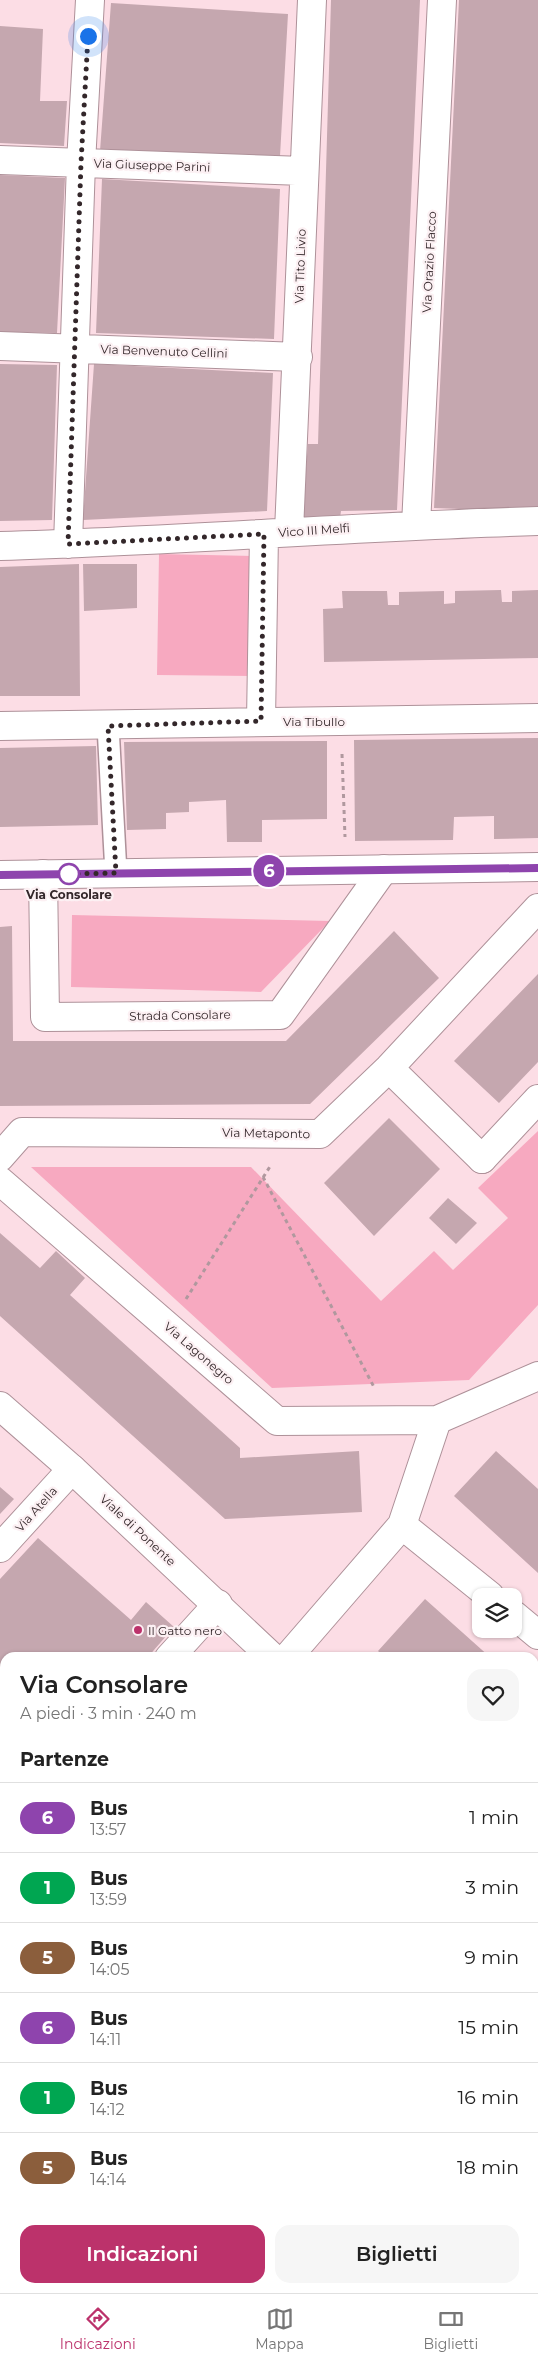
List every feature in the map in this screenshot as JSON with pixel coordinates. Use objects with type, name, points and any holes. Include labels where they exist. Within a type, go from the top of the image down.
[{"type":"street","points":[[68,544],[81,163],[90,0]]},
{"type":"street","name":"Via Tito Livio","points":[[261,721],[277,533],[298,357],[303,171],[312,0]]},
{"type":"street","name":"Via Orazio Flacco","points":[[416,525],[442,0]]},
{"type":"street","name":"Via Giuseppe Parini","points":[[0,160],[303,171]]},
{"type":"street","name":"Via Benvenuto Cellini","points":[[0,346],[76,347],[298,357]]},
{"type":"street","name":"Vico III Melfi","points":[[0,546],[416,525],[538,521]]},
{"type":"street","name":"Via Tibullo","points":[[0,726],[108,726],[261,721],[538,718]]},
{"type":"street","points":[[0,875],[538,868]]},
{"type":"street","name":"Strada Consolare","points":[[43,874],[45,1017],[280,1014],[384,869]]},
{"type":"street","name":"Via Metaponto","points":[[0,1157],[22,1132],[320,1134],[389,1068],[538,908]]},
{"type":"street","points":[[389,1068],[482,1158],[538,1099]]},
{"type":"street","name":"Via Lagonegro","points":[[0,1181],[277,1421],[437,1420]]},
{"type":"street","points":[[292,1652],[402,1525],[437,1420],[538,1378]]},
{"type":"street","name":"Viale di Ponente","points":[[0,1406],[72,1469],[218,1604],[267,1652]]},
{"type":"street","name":"Via Atella","points":[[0,1548],[72,1469]]},
{"type":"street","points":[[402,1525],[480,1588]]},
{"type":"street","points":[[174,1652],[218,1604]]},
{"type":"street","points":[[522,1622],[538,1635]]},
{"type":"lane","points":[[108,726],[116,873]]},
{"type":"path","points":[[340,721],[346,870]]},
{"type":"path","points":[[169,1327],[291,1134]]},
{"type":"path","points":[[263,1177],[391,1420]]},
{"type":"shaded area","points":[[159,554],[254,556],[252,676],[157,675]]},
{"type":"shaded area","points":[[72,915],[330,921],[261,992],[71,987]]},
{"type":"shaded area","points":[[538,1131],[538,1305],[469,1380],[272,1388],[31,1167],[251,1167],[381,1301],[434,1251],[453,1270],[508,1218],[478,1188]]},
{"type":"building","points":[[331,0],[420,0],[397,510],[341,511],[340,518],[302,518],[308,444],[318,444]]},
{"type":"building","points":[[459,0],[538,0],[538,512],[434,508]]},
{"type":"building","points":[[111,3],[288,14],[280,156],[100,151]]},
{"type":"building","points":[[0,26],[43,29],[40,101],[67,101],[64,146],[0,143]]},
{"type":"building","points":[[0,175],[65,178],[57,333],[0,332]]},
{"type":"building","points":[[102,179],[280,189],[274,339],[96,333]]},
{"type":"building","points":[[0,364],[57,365],[52,520],[0,521]]},
{"type":"building","points":[[94,364],[273,373],[267,511],[83,520]]},
{"type":"building","points":[[79,564],[80,696],[0,696],[0,567]]},
{"type":"building","points":[[83,564],[137,564],[137,608],[84,611]]},
{"type":"building","points":[[501,590],[502,602],[512,602],[512,591],[538,590],[538,658],[324,662],[323,609],[343,608],[342,591],[387,591],[388,605],[399,605],[399,592],[444,591],[444,604],[455,603],[455,591]]},
{"type":"building","points":[[538,738],[538,838],[494,839],[494,816],[454,817],[453,840],[355,841],[354,740]]},
{"type":"building","points":[[327,741],[327,819],[262,820],[262,842],[227,842],[226,800],[189,802],[189,812],[166,813],[166,829],[127,830],[124,742]]},
{"type":"building","points":[[96,746],[98,825],[0,827],[0,748]]},
{"type":"building","points":[[12,926],[13,1041],[286,1041],[394,931],[439,978],[310,1104],[0,1106],[0,927]]},
{"type":"building","points":[[538,974],[538,1062],[499,1103],[454,1061]]},
{"type":"building","points":[[389,1118],[440,1169],[374,1236],[324,1183]]},
{"type":"building","points":[[448,1198],[477,1223],[456,1244],[429,1218]]},
{"type":"building","points":[[0,1233],[40,1268],[56,1251],[85,1278],[70,1295],[240,1448],[240,1458],[359,1451],[362,1512],[225,1519],[0,1316]]},
{"type":"building","points":[[496,1451],[538,1489],[538,1573],[454,1496]]},
{"type":"building","points":[[0,1487],[14,1499],[0,1514]]},
{"type":"building","points":[[38,1538],[131,1620],[146,1602],[174,1627],[152,1652],[0,1652],[0,1579]]},
{"type":"building","points":[[425,1599],[484,1652],[379,1652],[378,1651]]},
{"type":"bus line","name":"6","points":[[0,875],[538,868]]},
{"type":"place","name":"Via Consolare","points":[[69,874]]},
{"type":"place","name":"Il Gatto nero","points":[[138,1630]]},
{"type":"route","points":[[69,874],[116,873],[108,726],[261,721],[264,534],[68,544],[81,163],[88,36]]}]
